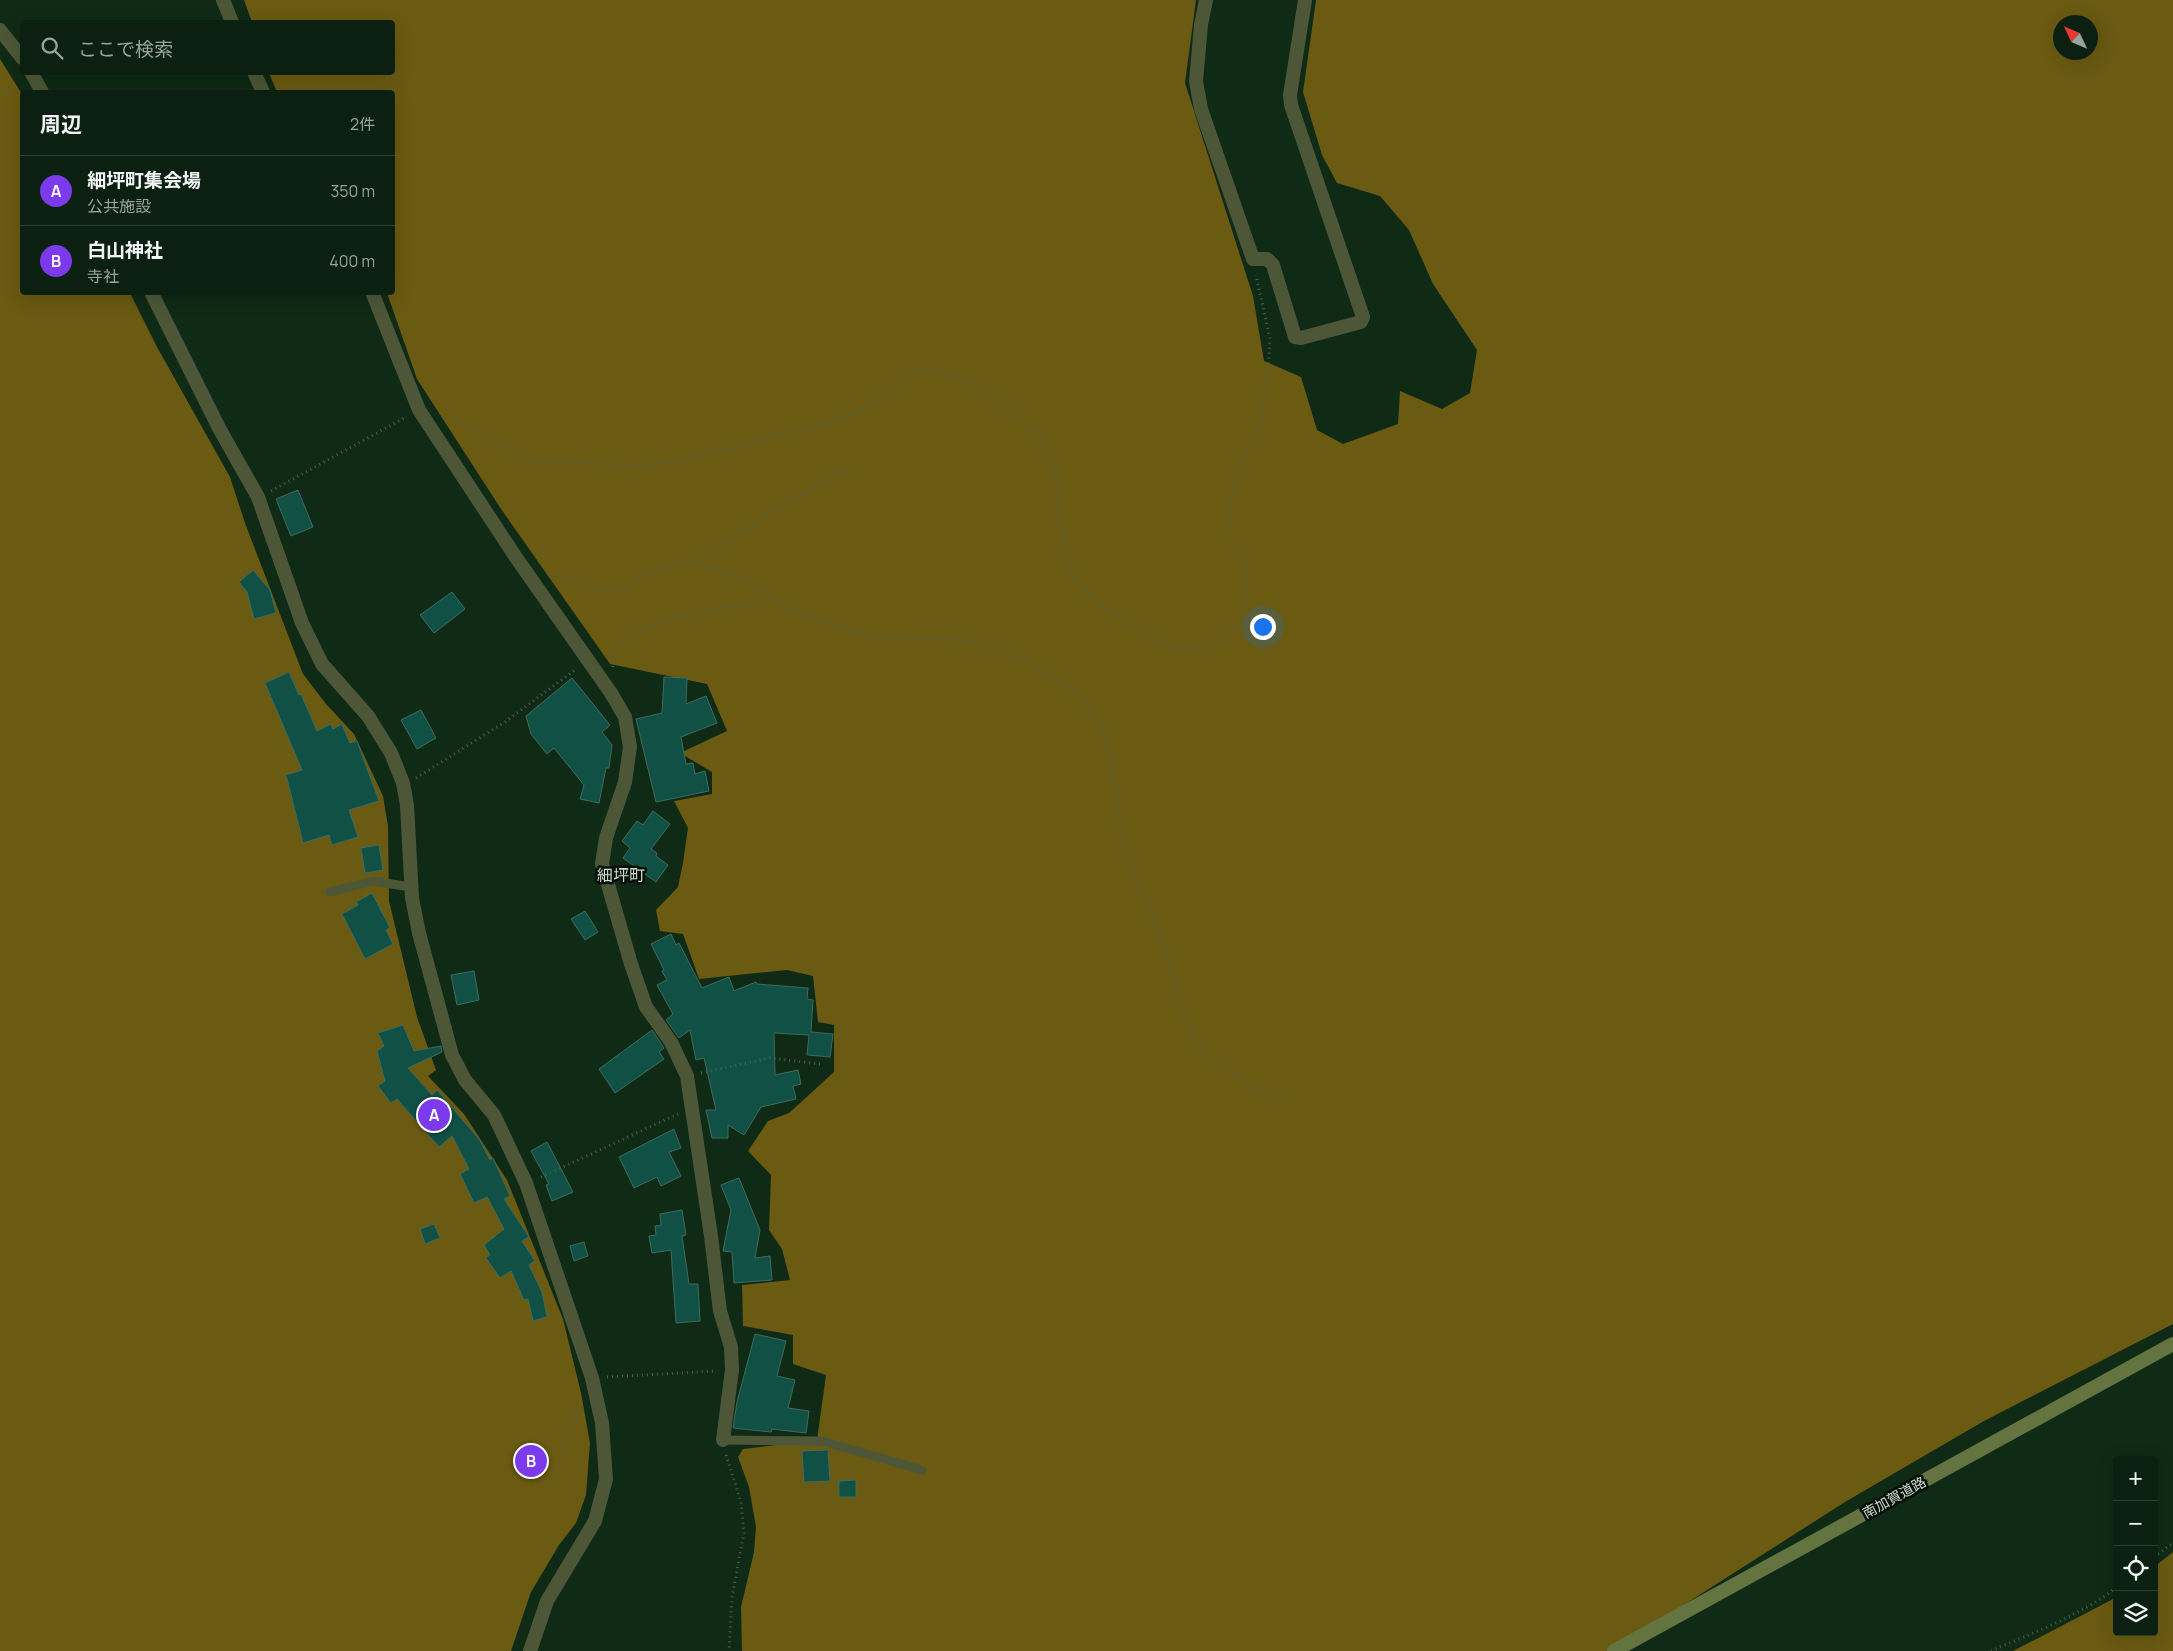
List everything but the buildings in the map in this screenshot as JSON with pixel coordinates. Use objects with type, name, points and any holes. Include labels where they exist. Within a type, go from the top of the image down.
[{"type":"main road","name":"南加賀道路","points":[[1614,1651],[2173,1344]]},
{"type":"street","points":[[223,0],[231,20]]},
{"type":"street","points":[[1206,0],[1199,44],[1196,81],[1202,109],[1254,259],[1266,259],[1273,264],[1295,337],[1300,338],[1361,322],[1363,316],[1291,105],[1290,95],[1305,0]]},
{"type":"street","points":[[0,30],[20,55]]},
{"type":"street","points":[[33,75],[41,90]]},
{"type":"street","points":[[255,75],[262,90]]},
{"type":"street","points":[[152,295],[219,428],[258,497],[302,623],[322,664],[368,716],[390,754],[403,783],[407,805],[412,887],[419,933],[452,1055],[464,1080],[494,1115],[526,1184],[592,1378],[602,1423],[606,1480],[595,1521],[547,1601],[530,1651]]},
{"type":"street","points":[[373,295],[423,414],[535,585],[625,717],[630,748],[624,782],[606,838],[602,864],[631,964],[646,1007],[671,1042],[687,1076],[720,1311],[731,1347],[732,1370],[723,1440]]},
{"type":"lane","points":[[330,892],[373,882],[412,887]]},
{"type":"lane","points":[[723,1440],[822,1441],[922,1470]]},
{"type":"path","points":[[258,497],[423,414],[444,416],[465,424],[526,459],[637,466],[680,460],[772,439],[860,412],[914,373],[935,372],[957,375],[985,391],[1018,415],[1043,441],[1056,470],[1064,548],[1072,574],[1083,590],[1135,629],[1163,644],[1182,650],[1204,649],[1225,640],[1239,622],[1244,602],[1247,575],[1228,526],[1228,509],[1241,463],[1260,422],[1268,371],[1270,339],[1254,259]]},
{"type":"path","points":[[691,564],[761,518],[852,465]]},
{"type":"path","points":[[535,585],[554,575],[596,589],[610,591],[647,572],[678,563],[691,564],[748,581],[789,609],[876,636],[973,643],[1010,656],[1055,677],[1082,698],[1108,740],[1119,815],[1129,854],[1164,948],[1184,1015],[1198,1045],[1218,1064],[1287,1105]]},
{"type":"path","points":[[604,684],[614,672],[612,652],[634,634],[677,617],[699,611],[776,600]]},
{"type":"path","points":[[403,783],[421,776],[505,722],[587,661]]},
{"type":"path","points":[[687,1076],[770,1058],[820,1064]]},
{"type":"path","points":[[526,1184],[692,1108]]},
{"type":"path","points":[[592,1378],[732,1370]]},
{"type":"path","points":[[562,1452],[582,1403]]},
{"type":"path","points":[[723,1440],[728,1466],[741,1502],[744,1533],[732,1597],[729,1651]]},
{"type":"path","points":[[2158,1554],[2173,1543]]},
{"type":"path","points":[[1991,1651],[2050,1625],[2113,1590]]},
{"type":"shaded area","points":[[244,0],[1196,0],[1185,83],[1253,296],[1264,361],[1301,377],[1317,430],[1343,444],[1398,424],[1400,391],[1442,409],[1470,393],[1477,350],[1433,284],[1409,230],[1380,196],[1337,183],[1322,155],[1303,92],[1316,0],[2173,0],[2173,1324],[1984,1421],[1845,1502],[1682,1606],[1625,1651],[742,1651],[741,1607],[754,1552],[756,1527],[749,1487],[738,1457],[743,1449],[817,1440],[826,1375],[793,1364],[793,1335],[743,1326],[742,1285],[790,1280],[782,1249],[769,1230],[771,1175],[748,1151],[768,1121],[789,1113],[834,1072],[834,1025],[818,1022],[813,976],[787,970],[699,979],[683,934],[660,931],[656,910],[678,887],[688,828],[674,801],[712,794],[712,772],[680,753],[727,731],[707,684],[610,664],[501,509],[417,379],[388,295],[395,295],[395,90],[276,90],[270,75],[395,75],[395,20],[251,20]]},
{"type":"shaded area","points":[[0,59],[20,91],[20,295],[131,295],[157,347],[230,477],[245,523],[303,674],[326,704],[354,734],[383,796],[388,826],[389,901],[417,1017],[436,1070],[428,1076],[464,1114],[507,1180],[563,1319],[581,1393],[590,1443],[586,1495],[576,1523],[559,1545],[531,1592],[511,1651],[0,1651]]},
{"type":"shaded area","points":[[2173,1552],[2173,1651],[2013,1651],[2113,1599],[2113,1636],[2158,1636],[2158,1564]]},
{"type":"place","name":"細坪町集会場","points":[[434,1115]]},
{"type":"place","name":"白山神社","points":[[531,1461]]},
{"type":"district","name":"細坪町","points":[[621,875]]}]
